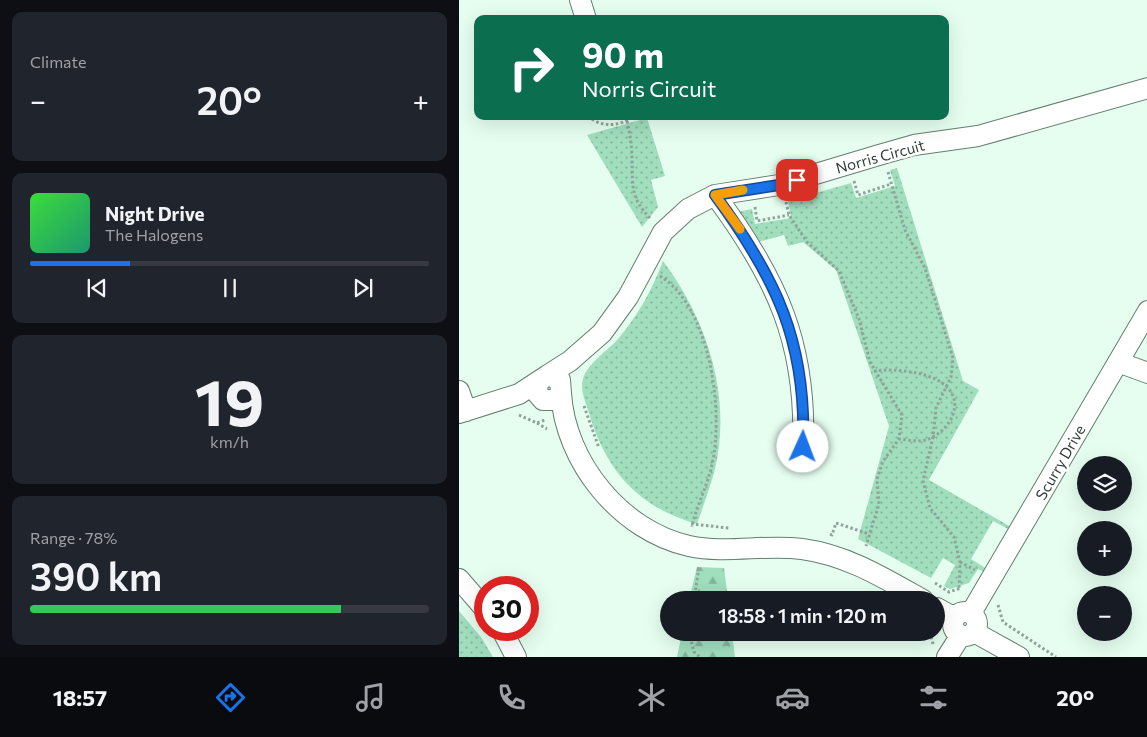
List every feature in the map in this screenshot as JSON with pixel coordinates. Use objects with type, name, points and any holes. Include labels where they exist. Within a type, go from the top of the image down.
[{"type":"street","points":[[579,0],[585,15]]},
{"type":"street","name":"Norris Circuit","points":[[552,393],[570,361],[602,334],[628,297],[663,232],[688,209],[715,195],[779,185],[921,144],[978,136],[1147,88]]},
{"type":"street","points":[[715,195],[739,227],[761,262],[788,324],[803,387],[803,447]]},
{"type":"street","name":"Scurry Drive","points":[[947,657],[1147,311]]},
{"type":"street","points":[[1122,355],[1147,364]]},
{"type":"street","points":[[1122,355],[1147,373]]},
{"type":"street","points":[[459,391],[462,412],[519,394],[552,393],[591,478],[614,504],[642,526],[663,537],[688,546],[708,548],[780,548],[828,554],[851,561],[906,591]]},
{"type":"street","points":[[459,579],[474,596]]},
{"type":"street","points":[[945,613],[1019,657]]},
{"type":"street","points":[[508,641],[516,657]]},
{"type":"path","points":[[594,120],[609,125],[627,121],[632,160],[632,190],[642,210],[663,232]]},
{"type":"path","points":[[895,166],[887,169],[891,184],[905,230],[925,268],[953,358],[953,368],[947,386],[936,408],[933,437],[924,468],[924,492],[930,508],[954,537],[960,562],[959,589]]},
{"type":"path","points":[[845,182],[853,179],[858,195],[891,184]]},
{"type":"path","points":[[793,197],[785,200],[789,215],[807,242],[839,270],[857,314],[866,351],[874,371],[903,415],[899,439],[883,461],[877,479],[879,504],[866,546]]},
{"type":"path","points":[[655,273],[679,291],[687,305],[703,340],[712,376],[715,420],[711,468],[692,524],[685,565],[708,568]]},
{"type":"path","points":[[874,371],[913,372],[947,386],[953,398],[955,408],[952,418],[945,428],[933,437],[924,440],[899,439]]},
{"type":"path","points":[[512,418],[521,415],[537,423],[552,393],[584,404],[600,451]]},
{"type":"path","points":[[684,522],[737,528]]},
{"type":"path","points":[[826,533],[832,535],[836,523],[869,534]]},
{"type":"path","points":[[857,542],[873,549]]},
{"type":"path","points":[[960,562],[992,579]]},
{"type":"path","points":[[696,591],[701,568]]},
{"type":"path","points":[[934,583],[949,592],[965,587]]},
{"type":"path","points":[[997,601],[1003,622],[1057,657]]},
{"type":"path","points":[[691,641],[694,652],[700,657]]},
{"type":"green space","points":[[640,120],[648,120],[665,176],[651,180],[658,207],[642,227],[587,135]]},
{"type":"green space","points":[[897,168],[963,381],[979,390],[929,480],[1011,527],[1010,530],[993,521],[971,559],[987,569],[984,572],[978,569],[969,583],[950,589],[944,586],[955,565],[943,558],[931,578],[858,539],[889,426],[836,270],[803,242],[788,246],[784,235],[758,242],[737,212],[752,209],[755,224],[791,218],[788,201],[851,183],[856,198],[895,186],[890,170]]},
{"type":"green space","points":[[663,261],[693,309],[704,335],[718,389],[719,445],[714,473],[697,524],[658,508],[641,497],[627,484],[615,469],[596,434],[582,390],[586,371],[617,340],[638,312]]},
{"type":"green space","points":[[697,567],[724,568],[727,591],[691,591]]},
{"type":"green space","points":[[459,611],[474,629],[474,641],[483,641],[493,657],[459,657]]},
{"type":"green space","points":[[680,641],[733,641],[735,657],[677,657]]},
{"type":"slow traffic","points":[[740,229],[715,195],[743,190]]},
{"type":"route","points":[[797,180],[779,185],[715,195],[739,227],[761,262],[788,324],[803,387],[803,447]]}]
